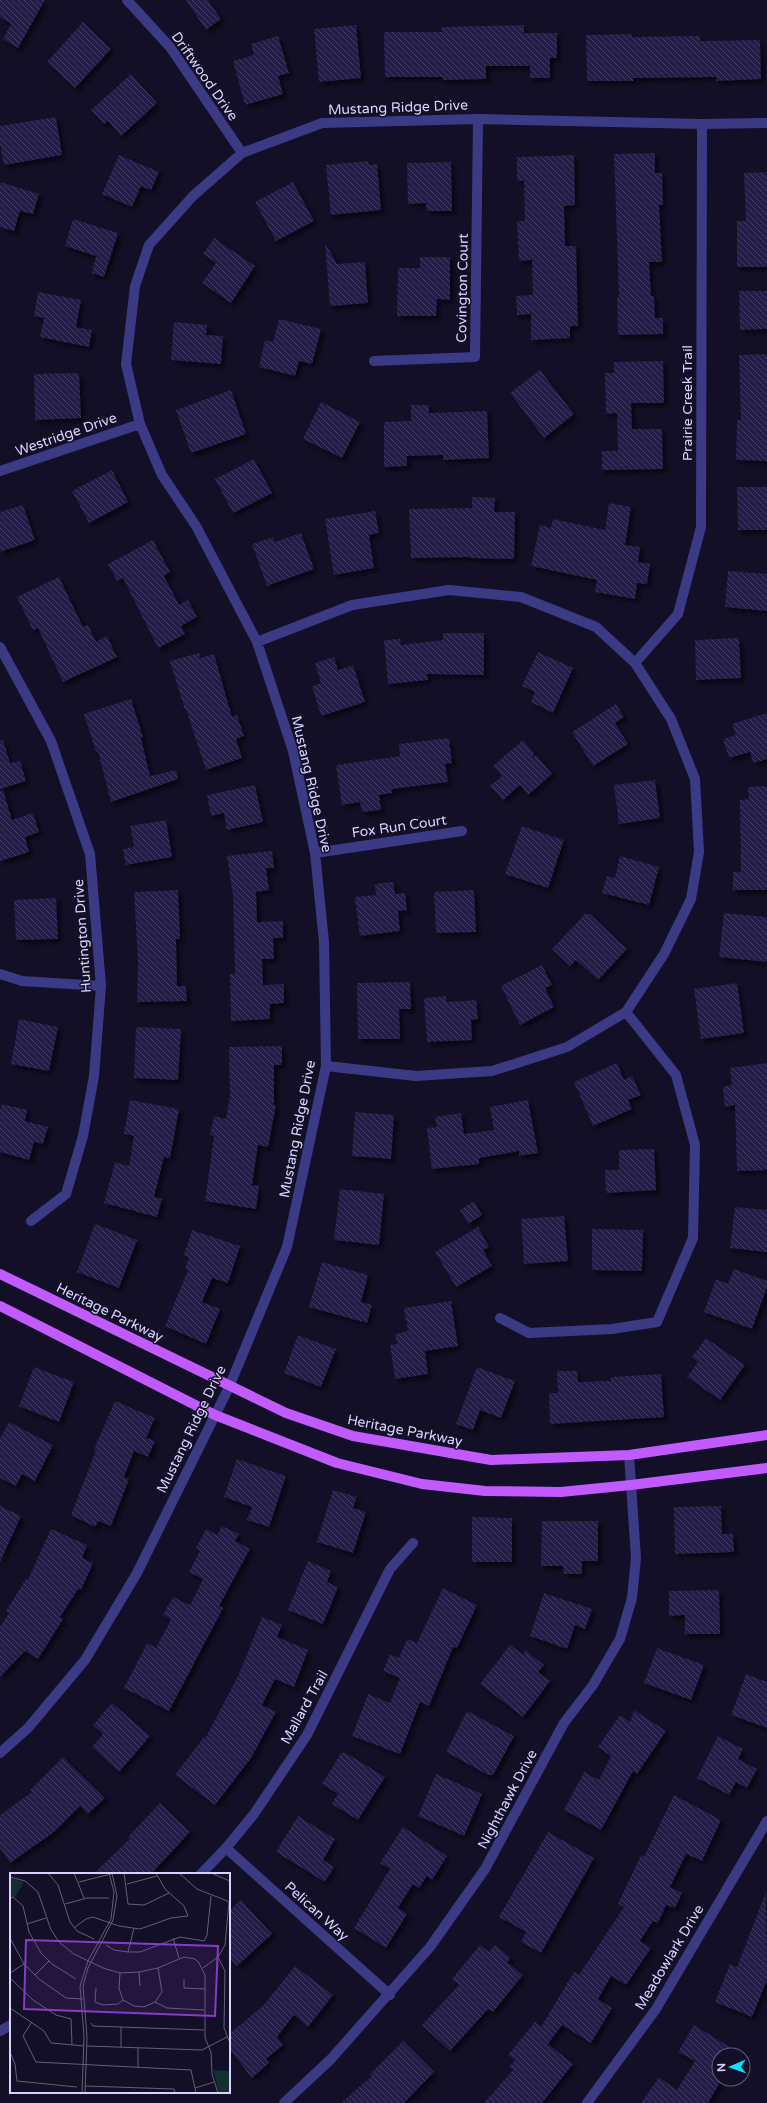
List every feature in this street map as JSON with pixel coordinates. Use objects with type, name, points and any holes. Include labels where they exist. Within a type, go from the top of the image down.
[{"type":"main road","name":"Heritage Parkway","points":[[0,1274],[286,1413],[352,1436],[491,1460],[629,1455],[767,1435]]},
{"type":"main road","points":[[0,1306],[215,1415],[337,1463],[422,1484],[485,1490],[561,1492],[632,1485],[767,1468]]},
{"type":"street","name":"Driftwood Drive","points":[[127,0],[170,47],[242,153]]},
{"type":"street","name":"Mustang Ridge Drive","points":[[0,1754],[28,1728],[85,1660],[137,1573],[229,1386],[287,1247],[326,1066],[324,942],[315,853],[294,751],[258,642],[196,526],[162,475],[140,424],[126,364],[135,286],[149,245],[193,196],[242,153],[322,123],[478,119],[702,124],[767,123]]},
{"type":"street","name":"Covington Court","points":[[374,361],[475,357],[478,119]]},
{"type":"street","name":"Prairie Creek Trail","points":[[635,663],[678,614],[701,527],[702,124]]},
{"type":"street","name":"Westridge Drive","points":[[0,471],[140,424]]},
{"type":"street","points":[[258,642],[352,605],[449,590],[520,597],[596,627],[635,663],[671,719],[695,779],[699,852],[691,900],[664,954],[626,1012],[567,1047],[492,1071],[416,1076],[326,1066]]},
{"type":"street","name":"Huntington Drive","points":[[0,647],[51,741],[90,854],[101,986],[94,1076],[81,1144],[66,1194],[31,1221]]},
{"type":"street","name":"Fox Run Court","points":[[315,853],[462,831]]},
{"type":"street","points":[[0,974],[22,981],[101,986]]},
{"type":"street","points":[[500,1318],[529,1333],[612,1329],[657,1322],[692,1238],[695,1145],[676,1075],[626,1012]]},
{"type":"street","name":"Nighthawk Drive","points":[[284,2103],[331,2059],[390,1995],[430,1947],[485,1869],[564,1723],[593,1685],[620,1639],[632,1598],[636,1558],[629,1455]]},
{"type":"street","name":"Mallard Trail","points":[[202,1873],[226,1848],[254,1814],[307,1735],[390,1569],[413,1543]]},
{"type":"street","name":"Meadowlark Drive","points":[[587,2103],[656,2009],[767,1821]]},
{"type":"street","name":"Pelican Way","points":[[226,1848],[390,1995]]},
{"type":"street","points":[[0,2031],[10,2026]]},
{"type":"building","points":[[0,0],[45,0],[18,48],[3,39],[11,24],[0,17]]},
{"type":"building","points":[[186,0],[208,0],[221,19],[206,30]]},
{"type":"building","points":[[83,22],[111,49],[75,88],[47,62]]},
{"type":"building","points":[[356,25],[361,78],[319,82],[314,29]]},
{"type":"building","points":[[524,25],[524,33],[557,33],[557,58],[550,58],[550,78],[530,78],[530,66],[486,66],[486,79],[443,80],[443,77],[385,77],[384,32],[442,32],[442,27]]},
{"type":"building","points":[[632,34],[632,37],[700,36],[700,41],[760,40],[761,79],[716,81],[716,77],[633,78],[633,81],[587,81],[586,35]]},
{"type":"building","points":[[278,36],[289,73],[278,76],[283,94],[245,105],[233,61],[254,55],[251,44]]},
{"type":"building","points":[[131,74],[157,103],[121,136],[108,121],[104,124],[91,110]]},
{"type":"building","points":[[56,117],[62,155],[4,165],[0,144],[0,126]]},
{"type":"building","points":[[655,153],[655,173],[662,173],[663,205],[659,205],[662,262],[649,262],[651,296],[654,296],[655,318],[663,318],[663,334],[618,335],[617,297],[619,297],[614,154]]},
{"type":"building","points":[[119,155],[159,172],[151,190],[141,186],[132,207],[102,194]]},
{"type":"building","points":[[574,155],[575,205],[564,206],[565,246],[576,246],[578,326],[570,326],[570,338],[531,340],[531,314],[517,315],[516,296],[533,295],[532,260],[519,261],[517,221],[525,221],[524,181],[517,181],[517,157]]},
{"type":"building","points":[[368,161],[369,165],[377,164],[381,210],[331,215],[326,165]]},
{"type":"building","points":[[451,162],[452,211],[427,211],[426,203],[408,204],[407,163]]},
{"type":"building","points":[[767,172],[767,267],[737,267],[737,221],[746,221],[744,173]]},
{"type":"building","points":[[0,182],[39,194],[33,214],[20,211],[14,231],[0,227]]},
{"type":"building","points":[[293,182],[314,221],[276,241],[255,202]]},
{"type":"building","points":[[73,219],[118,233],[104,277],[92,273],[96,256],[65,246]]},
{"type":"building","points":[[214,238],[255,266],[231,303],[202,283],[216,263],[203,254]]},
{"type":"building","points":[[325,243],[337,264],[365,262],[368,303],[330,306]]},
{"type":"building","points":[[420,257],[450,257],[450,300],[437,299],[436,316],[397,316],[398,268],[420,268]]},
{"type":"building","points":[[739,291],[767,291],[767,329],[740,330]]},
{"type":"building","points":[[38,292],[81,300],[76,327],[92,330],[89,347],[40,337],[44,318],[34,316]]},
{"type":"building","points":[[279,319],[321,329],[312,364],[299,361],[295,376],[259,367],[265,340],[273,342]]},
{"type":"building","points":[[174,322],[207,325],[206,335],[223,336],[221,364],[171,360]]},
{"type":"building","points":[[767,354],[767,461],[736,460],[737,420],[741,420],[739,355]]},
{"type":"building","points":[[663,361],[664,403],[631,403],[632,429],[662,429],[663,469],[602,470],[602,451],[618,451],[617,413],[606,414],[605,373],[614,373],[614,362]]},
{"type":"building","points":[[540,370],[574,414],[544,438],[510,393]]},
{"type":"building","points":[[79,373],[81,418],[35,420],[34,374]]},
{"type":"building","points":[[231,390],[246,434],[191,453],[176,410]]},
{"type":"building","points":[[321,402],[360,422],[342,458],[303,439]]},
{"type":"building","points":[[411,405],[429,405],[429,413],[487,411],[489,458],[443,460],[443,455],[407,456],[407,466],[384,467],[384,422],[411,421]]},
{"type":"building","points":[[254,459],[272,493],[233,513],[215,479]]},
{"type":"building","points":[[112,470],[128,502],[89,523],[72,491]]},
{"type":"building","points":[[737,487],[767,487],[767,530],[738,530]]},
{"type":"building","points":[[472,497],[495,498],[494,512],[515,512],[514,559],[470,557],[411,558],[409,509],[472,508]]},
{"type":"building","points":[[609,503],[631,507],[625,545],[640,547],[638,562],[650,564],[647,584],[637,583],[635,599],[595,592],[597,580],[531,566],[540,525],[551,528],[553,519],[605,530]]},
{"type":"building","points":[[23,505],[35,540],[0,552],[0,512]]},
{"type":"building","points":[[375,511],[379,533],[369,535],[374,568],[334,575],[325,519]]},
{"type":"building","points":[[301,533],[314,569],[267,586],[252,544],[273,537],[275,542]]},
{"type":"building","points":[[153,540],[170,572],[164,576],[179,605],[188,600],[197,617],[181,626],[185,634],[158,648],[123,578],[117,581],[108,564]]},
{"type":"building","points":[[728,571],[767,574],[767,611],[725,607]]},
{"type":"building","points":[[59,577],[83,627],[88,625],[96,642],[107,636],[117,657],[63,682],[38,628],[33,630],[17,597]]},
{"type":"building","points":[[443,633],[484,633],[484,675],[427,674],[428,680],[388,684],[384,640],[400,639],[401,645],[443,640]]},
{"type":"building","points":[[739,638],[741,678],[696,680],[695,640]]},
{"type":"building","points":[[538,652],[573,668],[553,713],[531,702],[535,692],[522,686]]},
{"type":"building","points":[[199,653],[200,658],[214,654],[232,717],[237,715],[244,736],[236,739],[242,758],[206,770],[170,661]]},
{"type":"building","points":[[334,657],[338,670],[353,665],[365,702],[321,716],[312,686],[321,683],[315,663]]},
{"type":"building","points":[[131,699],[143,737],[141,738],[150,776],[176,770],[178,779],[111,802],[98,751],[96,752],[84,714]]},
{"type":"building","points":[[616,704],[624,717],[615,723],[628,744],[593,766],[572,732]]},
{"type":"building","points":[[767,713],[767,759],[753,763],[750,752],[729,758],[723,739],[736,735],[732,724]]},
{"type":"building","points":[[449,738],[452,763],[445,764],[448,782],[392,789],[392,793],[379,795],[381,810],[362,812],[360,802],[342,805],[336,765],[400,756],[399,744]]},
{"type":"building","points":[[0,740],[3,740],[10,763],[20,761],[26,781],[0,789]]},
{"type":"building","points":[[523,740],[534,753],[532,758],[536,755],[552,774],[528,795],[520,785],[503,800],[490,786],[502,776],[493,766]]},
{"type":"building","points":[[655,780],[660,818],[619,824],[614,785]]},
{"type":"building","points":[[255,785],[263,822],[227,830],[224,813],[211,816],[207,795]]},
{"type":"building","points":[[767,786],[767,890],[733,890],[733,872],[741,872],[740,800],[749,799],[748,787]]},
{"type":"building","points":[[3,790],[12,820],[33,813],[39,832],[25,837],[29,852],[0,861],[0,791]]},
{"type":"building","points":[[166,820],[172,857],[126,865],[123,849],[134,847],[130,826]]},
{"type":"building","points":[[522,826],[564,840],[548,888],[505,874]]},
{"type":"building","points":[[272,851],[274,868],[266,868],[269,890],[256,892],[257,922],[283,921],[283,938],[273,938],[274,959],[262,959],[263,985],[284,984],[284,1003],[270,1004],[270,1019],[231,1021],[230,974],[235,974],[233,895],[227,856]]},
{"type":"building","points":[[620,856],[659,867],[649,905],[602,893],[607,876],[615,878]]},
{"type":"building","points":[[393,882],[395,894],[405,893],[407,910],[398,911],[400,931],[360,936],[355,897],[376,895],[375,884]]},
{"type":"building","points":[[178,890],[180,939],[176,939],[177,986],[186,986],[187,1001],[137,1002],[138,962],[134,892]]},
{"type":"building","points":[[474,890],[476,932],[436,933],[434,892]]},
{"type":"building","points":[[56,898],[58,939],[16,940],[14,900]]},
{"type":"building","points":[[724,913],[767,917],[767,962],[719,957]]},
{"type":"building","points":[[585,914],[590,914],[627,949],[598,980],[576,960],[570,966],[552,949]]},
{"type":"building","points":[[542,965],[552,985],[545,988],[554,1007],[520,1025],[501,986]]},
{"type":"building","points":[[410,982],[411,1009],[399,1009],[400,1039],[358,1039],[357,983]]},
{"type":"building","points":[[737,983],[744,1033],[701,1039],[694,989]]},
{"type":"building","points":[[446,996],[447,1002],[476,1000],[478,1019],[471,1020],[472,1040],[427,1042],[424,998]]},
{"type":"building","points":[[19,1019],[58,1027],[49,1071],[11,1064]]},
{"type":"building","points":[[136,1027],[181,1029],[178,1080],[134,1078]]},
{"type":"building","points":[[282,1046],[282,1065],[274,1065],[274,1105],[276,1105],[268,1147],[258,1145],[252,1185],[259,1186],[256,1209],[205,1201],[214,1136],[210,1135],[214,1116],[226,1119],[230,1097],[229,1047]]},
{"type":"building","points":[[617,1063],[624,1080],[632,1076],[641,1095],[628,1100],[632,1109],[593,1126],[574,1082]]},
{"type":"building","points":[[767,1063],[767,1170],[737,1171],[735,1105],[725,1107],[723,1087],[732,1085],[730,1068]]},
{"type":"building","points":[[130,1100],[179,1109],[170,1158],[164,1157],[154,1197],[162,1199],[157,1217],[104,1203],[115,1162],[129,1166],[134,1136],[124,1134]]},
{"type":"building","points":[[528,1100],[538,1153],[519,1156],[519,1151],[479,1158],[479,1164],[432,1169],[427,1128],[437,1127],[435,1117],[461,1113],[464,1134],[494,1130],[490,1107]]},
{"type":"building","points":[[2,1104],[27,1110],[25,1121],[48,1127],[43,1144],[34,1142],[29,1160],[0,1152],[0,1111]]},
{"type":"building","points":[[355,1112],[394,1115],[391,1159],[352,1156]]},
{"type":"building","points":[[654,1149],[656,1190],[606,1193],[605,1170],[619,1170],[619,1150]]},
{"type":"building","points":[[340,1189],[384,1194],[379,1245],[334,1240]]},
{"type":"building","points":[[474,1201],[482,1215],[468,1224],[460,1210]]},
{"type":"building","points":[[735,1207],[767,1210],[767,1252],[730,1248]]},
{"type":"building","points":[[564,1216],[568,1261],[524,1264],[521,1219]]},
{"type":"building","points":[[95,1224],[137,1240],[119,1288],[77,1272]]},
{"type":"building","points":[[478,1227],[489,1247],[483,1250],[492,1266],[456,1287],[435,1252]]},
{"type":"building","points":[[592,1229],[643,1230],[642,1271],[592,1270]]},
{"type":"building","points":[[192,1230],[240,1246],[228,1283],[212,1278],[202,1302],[220,1309],[206,1344],[165,1326],[188,1270],[185,1269],[189,1257],[184,1255]]},
{"type":"building","points":[[322,1262],[368,1275],[361,1302],[372,1305],[367,1323],[309,1307]]},
{"type":"building","points":[[734,1269],[767,1281],[767,1287],[752,1329],[704,1312],[716,1279],[728,1284]]},
{"type":"building","points":[[451,1301],[458,1346],[425,1351],[428,1374],[395,1379],[390,1345],[397,1344],[395,1334],[408,1331],[404,1308]]},
{"type":"building","points":[[298,1335],[336,1349],[321,1387],[284,1373]]},
{"type":"building","points":[[706,1338],[745,1365],[720,1400],[687,1377],[698,1362],[692,1357]]},
{"type":"building","points":[[34,1367],[74,1382],[59,1422],[19,1406]]},
{"type":"building","points":[[477,1367],[515,1381],[501,1418],[480,1410],[473,1430],[456,1424]]},
{"type":"building","points":[[557,1371],[577,1371],[578,1382],[611,1381],[611,1377],[661,1374],[664,1417],[550,1424],[549,1393],[558,1393]]},
{"type":"building","points":[[115,1401],[155,1418],[146,1438],[155,1441],[148,1457],[134,1451],[124,1477],[129,1479],[111,1526],[98,1521],[95,1527],[71,1515],[96,1450],[94,1449]]},
{"type":"building","points":[[9,1422],[53,1445],[35,1481],[22,1474],[16,1486],[0,1478],[0,1439]]},
{"type":"building","points":[[237,1459],[286,1476],[269,1527],[247,1520],[252,1507],[224,1497]]},
{"type":"building","points":[[333,1490],[357,1497],[353,1508],[366,1512],[353,1553],[317,1542]]},
{"type":"building","points":[[0,1506],[21,1516],[0,1562]]},
{"type":"building","points":[[721,1506],[722,1534],[733,1534],[734,1552],[675,1554],[674,1507]]},
{"type":"building","points":[[472,1517],[512,1518],[512,1562],[472,1562]]},
{"type":"building","points":[[542,1521],[598,1521],[598,1561],[582,1561],[582,1574],[564,1574],[563,1566],[541,1566]]},
{"type":"building","points":[[222,1526],[239,1534],[235,1541],[250,1549],[219,1606],[223,1608],[169,1711],[124,1688],[147,1643],[156,1648],[171,1619],[163,1615],[173,1597],[190,1605],[203,1579],[189,1572],[200,1551],[196,1548],[206,1529],[217,1535]]},
{"type":"building","points":[[51,1529],[87,1545],[82,1558],[93,1563],[81,1590],[78,1589],[60,1617],[63,1619],[38,1659],[25,1651],[0,1677],[0,1627],[9,1613],[6,1611],[26,1579],[28,1580]]},
{"type":"building","points":[[308,1561],[331,1571],[327,1582],[338,1587],[323,1624],[288,1610]]},
{"type":"building","points":[[443,1588],[477,1605],[457,1648],[453,1647],[429,1706],[420,1702],[400,1754],[352,1736],[368,1694],[390,1703],[400,1678],[383,1671],[390,1654],[399,1658],[407,1639],[417,1643]]},
{"type":"building","points":[[719,1590],[720,1634],[685,1634],[685,1615],[669,1616],[669,1591]]},
{"type":"building","points":[[544,1593],[592,1609],[585,1629],[575,1625],[567,1649],[530,1636]]},
{"type":"building","points":[[262,1617],[282,1625],[277,1637],[308,1650],[294,1687],[275,1679],[262,1705],[276,1712],[251,1758],[215,1805],[175,1775],[204,1737],[205,1739],[239,1674]]},
{"type":"building","points":[[510,1645],[524,1655],[525,1650],[544,1665],[538,1672],[550,1681],[523,1717],[480,1684]]},
{"type":"building","points":[[657,1648],[704,1665],[691,1700],[644,1683]]},
{"type":"building","points":[[746,1674],[767,1682],[767,1728],[731,1715]]},
{"type":"building","points":[[112,1703],[150,1736],[119,1772],[92,1747],[103,1734],[93,1725]]},
{"type":"building","points":[[634,1710],[666,1731],[637,1774],[633,1771],[601,1830],[564,1810],[584,1772],[599,1780],[611,1756],[598,1747],[620,1715],[630,1722]]},
{"type":"building","points":[[467,1711],[514,1736],[493,1775],[488,1775],[446,1752]]},
{"type":"building","points":[[718,1736],[743,1749],[738,1759],[757,1769],[747,1788],[736,1782],[729,1795],[697,1778]]},
{"type":"building","points":[[341,1753],[346,1753],[385,1777],[358,1820],[332,1804],[338,1794],[322,1784]]},
{"type":"building","points":[[63,1757],[105,1798],[88,1814],[80,1806],[54,1832],[10,1863],[0,1848],[0,1815],[32,1792],[30,1790]]},
{"type":"building","points":[[436,1774],[482,1794],[464,1836],[418,1816]]},
{"type":"building","points":[[674,1795],[721,1820],[702,1861],[686,1854],[670,1887],[682,1893],[675,1908],[666,1905],[658,1923],[653,1921],[640,1941],[651,1948],[626,1985],[611,1976],[598,1999],[612,2008],[591,2043],[562,2025],[548,2044],[573,2064],[542,2103],[484,2103],[513,2070],[509,2067],[515,2060],[508,2055],[535,2022],[541,2027],[574,1972],[579,1975],[624,1907],[618,1904],[641,1855],[644,1857]]},
{"type":"building","points":[[160,1803],[190,1832],[152,1873],[94,1873],[130,1839],[128,1837]]},
{"type":"building","points":[[298,1816],[335,1839],[323,1860],[334,1867],[325,1882],[276,1852]]},
{"type":"building","points":[[403,1827],[447,1856],[432,1880],[427,1876],[419,1888],[413,1884],[398,1908],[407,1914],[386,1948],[354,1928],[390,1869],[380,1863]]},
{"type":"building","points":[[548,1832],[594,1858],[541,1953],[521,1942],[526,1932],[499,1917]]},
{"type":"building","points":[[766,1892],[767,1980],[752,2017],[715,2002],[730,1964],[737,1967]]},
{"type":"building","points":[[241,1900],[272,1934],[237,1966],[230,1958],[230,1910]]},
{"type":"building","points":[[480,1945],[489,1952],[495,1945],[511,1958],[507,1962],[523,1975],[493,2012],[488,2009],[450,2051],[422,2025],[459,1985],[452,1979]]},
{"type":"building","points":[[295,1966],[333,1995],[308,2027],[294,2015],[277,2037],[283,2045],[266,2059],[269,2063],[252,2078],[230,2050],[230,2033],[263,2006]]},
{"type":"building","points":[[694,2025],[730,2047],[711,2047],[711,2087],[717,2087],[708,2103],[641,2103],[659,2077],[677,2090],[695,2061],[678,2052]]},
{"type":"building","points":[[403,2041],[434,2072],[404,2103],[341,2103],[372,2076],[370,2074]]}]
